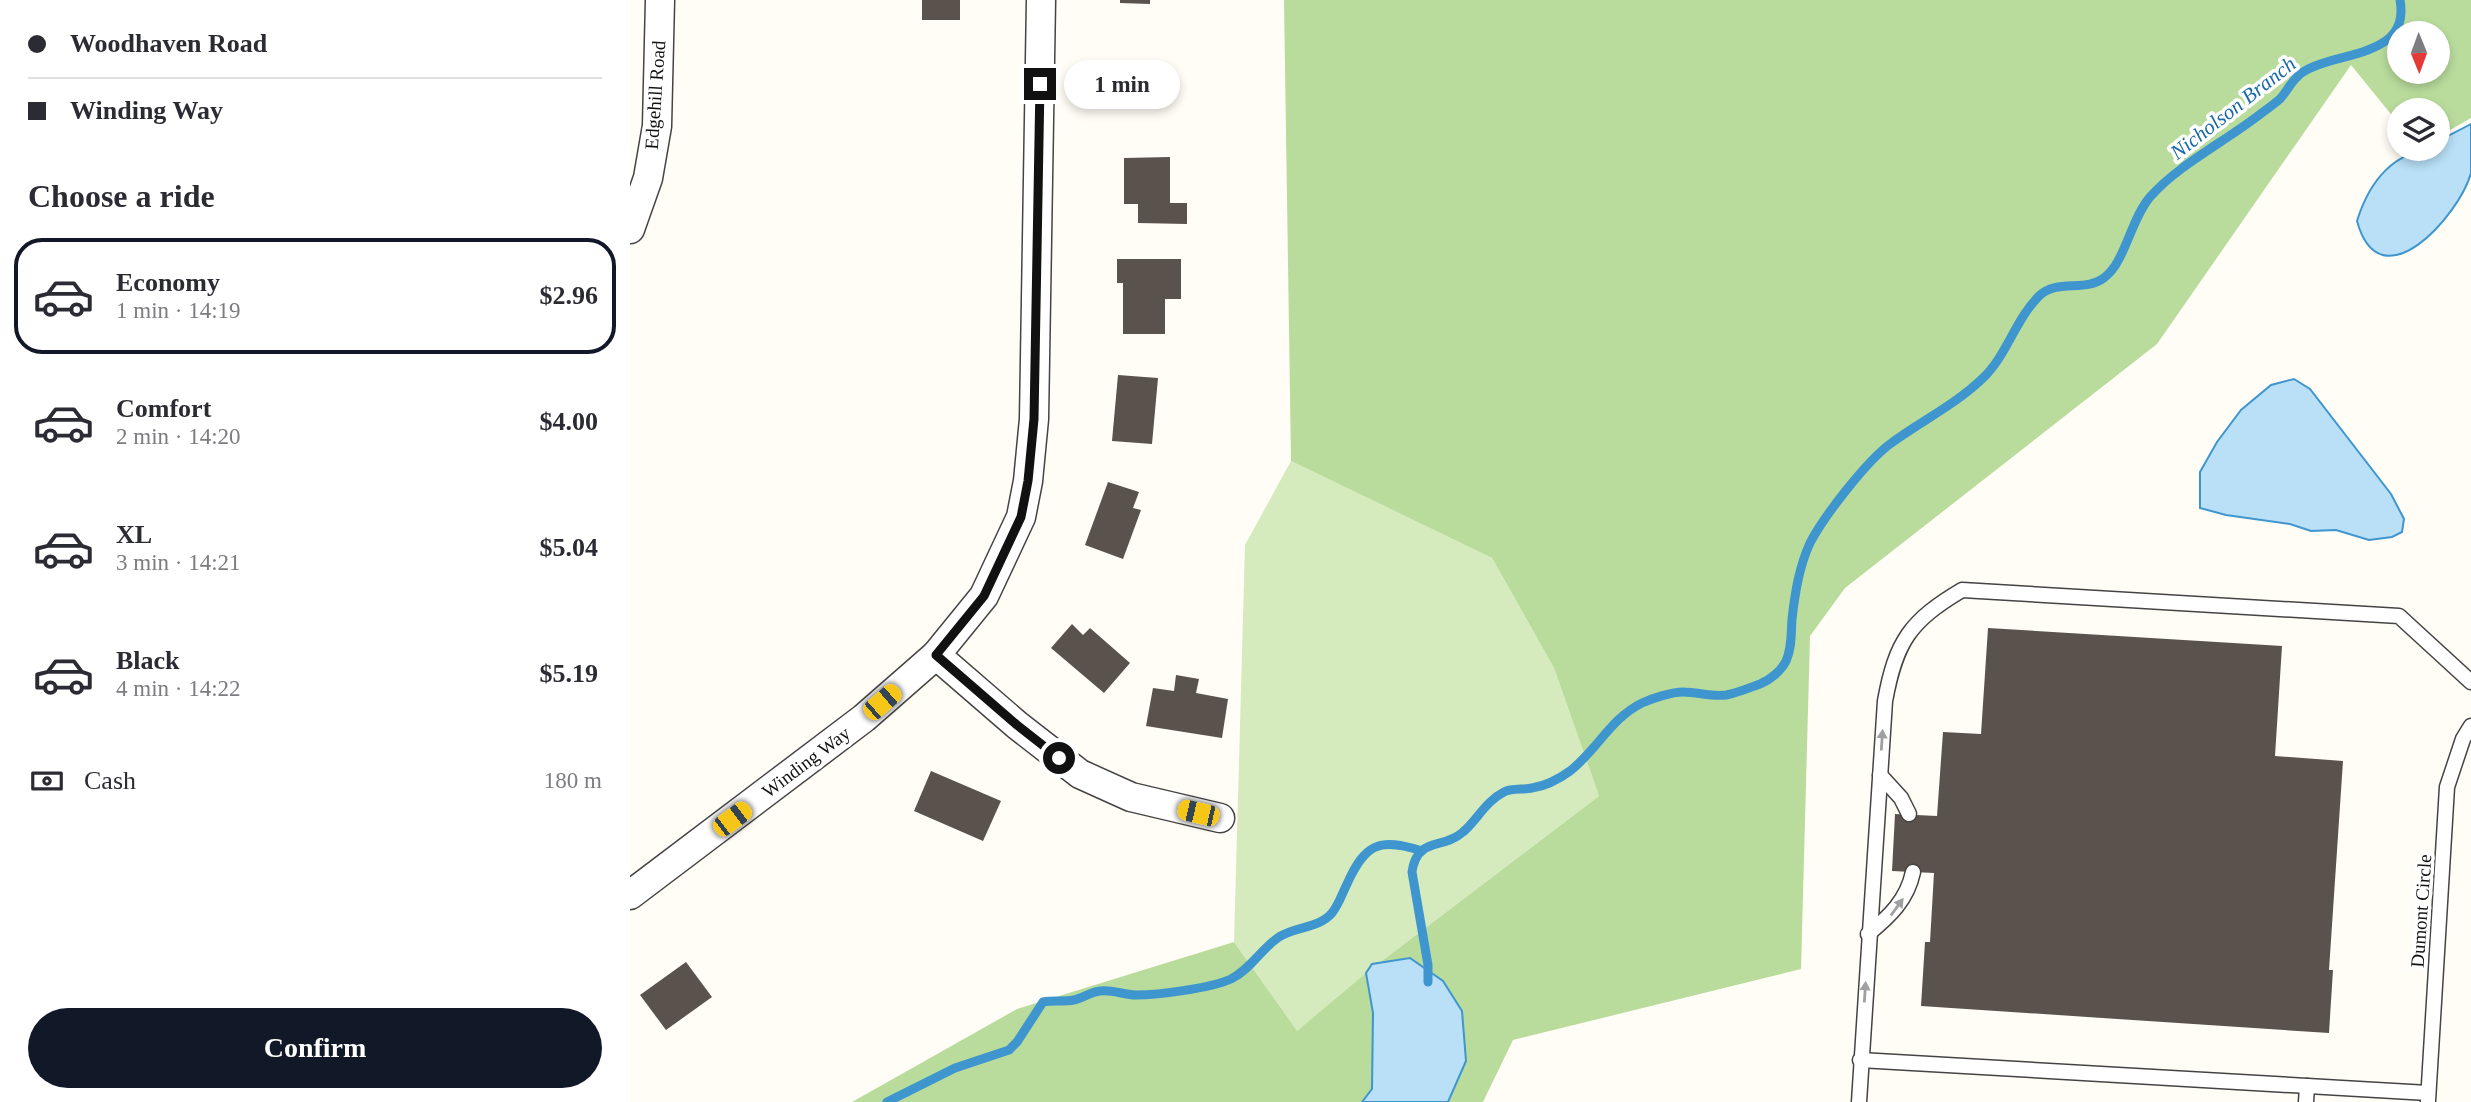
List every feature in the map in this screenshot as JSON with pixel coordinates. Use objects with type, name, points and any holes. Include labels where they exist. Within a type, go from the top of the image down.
[{"type":"street","name":"Edgehill Road","points":[[630,229],[648,178],[657,126],[660,0]]},
{"type":"street","name":"Winding Way","points":[[630,895],[864,718],[936,655],[984,596],[1021,517],[1028,481],[1034,419],[1041,0]]},
{"type":"street","points":[[936,655],[1017,725],[1080,774],[1131,797],[1220,818]]},
{"type":"lane","points":[[1859,1102],[1885,701],[1891,666],[1907,634],[1932,608],[1962,590],[2399,616],[2471,682]]},
{"type":"lane","name":"Dumont Circle","points":[[2428,1098],[2448,787],[2463,739],[2471,726]]},
{"type":"lane","points":[[1880,775],[1901,797],[1909,814]]},
{"type":"lane","points":[[1868,934],[1893,914],[1909,888],[1913,872]]},
{"type":"lane","points":[[1860,1060],[2307,1086],[2428,1098]]},
{"type":"lane","points":[[2306,1102],[2307,1086]]},
{"type":"green space","points":[[1284,0],[2471,0],[2471,118],[2450,130],[2450,98],[2387,98],[2387,109],[2351,65],[2157,344],[1845,588],[1810,636],[1801,969],[1513,1040],[1483,1102],[852,1102],[1017,1009],[1234,942],[1297,1031],[1366,973],[1599,796],[1554,668],[1492,558],[1291,461]]},
{"type":"green space","points":[[1291,461],[1492,558],[1554,668],[1599,796],[1366,973],[1297,1032],[1234,942],[1245,545]]},
{"type":"water","points":[[2471,124],[2471,173],[2464,191],[2436,229],[2418,245],[2400,254],[2383,255],[2368,245],[2357,221],[2369,193],[2376,181],[2396,161],[2450,161],[2450,135]]},
{"type":"water","points":[[2294,379],[2310,389],[2391,494],[2404,519],[2402,532],[2392,537],[2369,540],[2336,530],[2311,531],[2290,524],[2226,515],[2200,508],[2200,472],[2217,442],[2241,410],[2271,385]]},
{"type":"water","points":[[1410,958],[1443,981],[1462,1011],[1466,1061],[1448,1102],[1362,1102],[1372,1089],[1373,1013],[1366,973],[1372,964]]},
{"type":"building","points":[[922,0],[960,0],[960,20],[922,20]]},
{"type":"building","points":[[1120,0],[1150,0],[1150,4],[1120,3]]},
{"type":"building","points":[[1170,157],[1170,203],[1187,203],[1187,224],[1138,223],[1138,204],[1124,204],[1124,158]]},
{"type":"building","points":[[1117,259],[1181,259],[1181,299],[1165,299],[1165,334],[1123,334],[1123,283],[1117,283]]},
{"type":"building","points":[[1118,375],[1158,378],[1152,444],[1112,441]]},
{"type":"building","points":[[1108,482],[1139,492],[1133,508],[1141,510],[1123,559],[1085,545]]},
{"type":"building","points":[[1072,624],[1083,635],[1090,628],[1130,663],[1104,693],[1051,648]]},
{"type":"building","points":[[1988,628],[2282,646],[2275,756],[2343,761],[2329,970],[2333,970],[2329,1033],[1921,1006],[1925,942],[1930,942],[1934,873],[1892,871],[1895,814],[1937,816],[1943,732],[1981,734]]},
{"type":"building","points":[[1176,675],[1199,679],[1196,693],[1228,699],[1222,738],[1146,726],[1153,688],[1174,691]]},
{"type":"building","points":[[931,771],[1001,801],[983,841],[914,811]]},
{"type":"building","points":[[686,962],[712,997],[666,1030],[640,995]]},
{"type":"waterway","name":"Nicholson Branch","points":[[1428,982],[1428,965],[1412,872],[1419,853],[1463,832],[1492,800],[1504,792],[1542,786],[1566,774],[1580,763],[1621,717],[1642,703],[1679,692],[1726,695],[1760,684],[1775,675],[1784,665],[1789,651],[1796,590],[1810,543],[1835,505],[1869,463],[1890,444],[1949,405],[1983,378],[2039,296],[2054,288],[2089,284],[2105,277],[2118,261],[2143,206],[2175,174],[2274,104],[2303,72],[2367,50],[2394,33],[2400,19],[2400,0]]},
{"type":"waterway","name":"Nicholson Branch","points":[[887,1102],[955,1068],[1009,1050],[1043,1002],[1074,1000],[1104,991],[1136,995],[1171,992],[1231,979],[1245,970],[1279,937],[1314,925],[1332,913],[1367,852],[1384,845],[1422,851]]},
{"type":"route","points":[[1040,84],[1034,419],[1028,481],[1021,517],[984,596],[936,655],[1059,758]]}]
